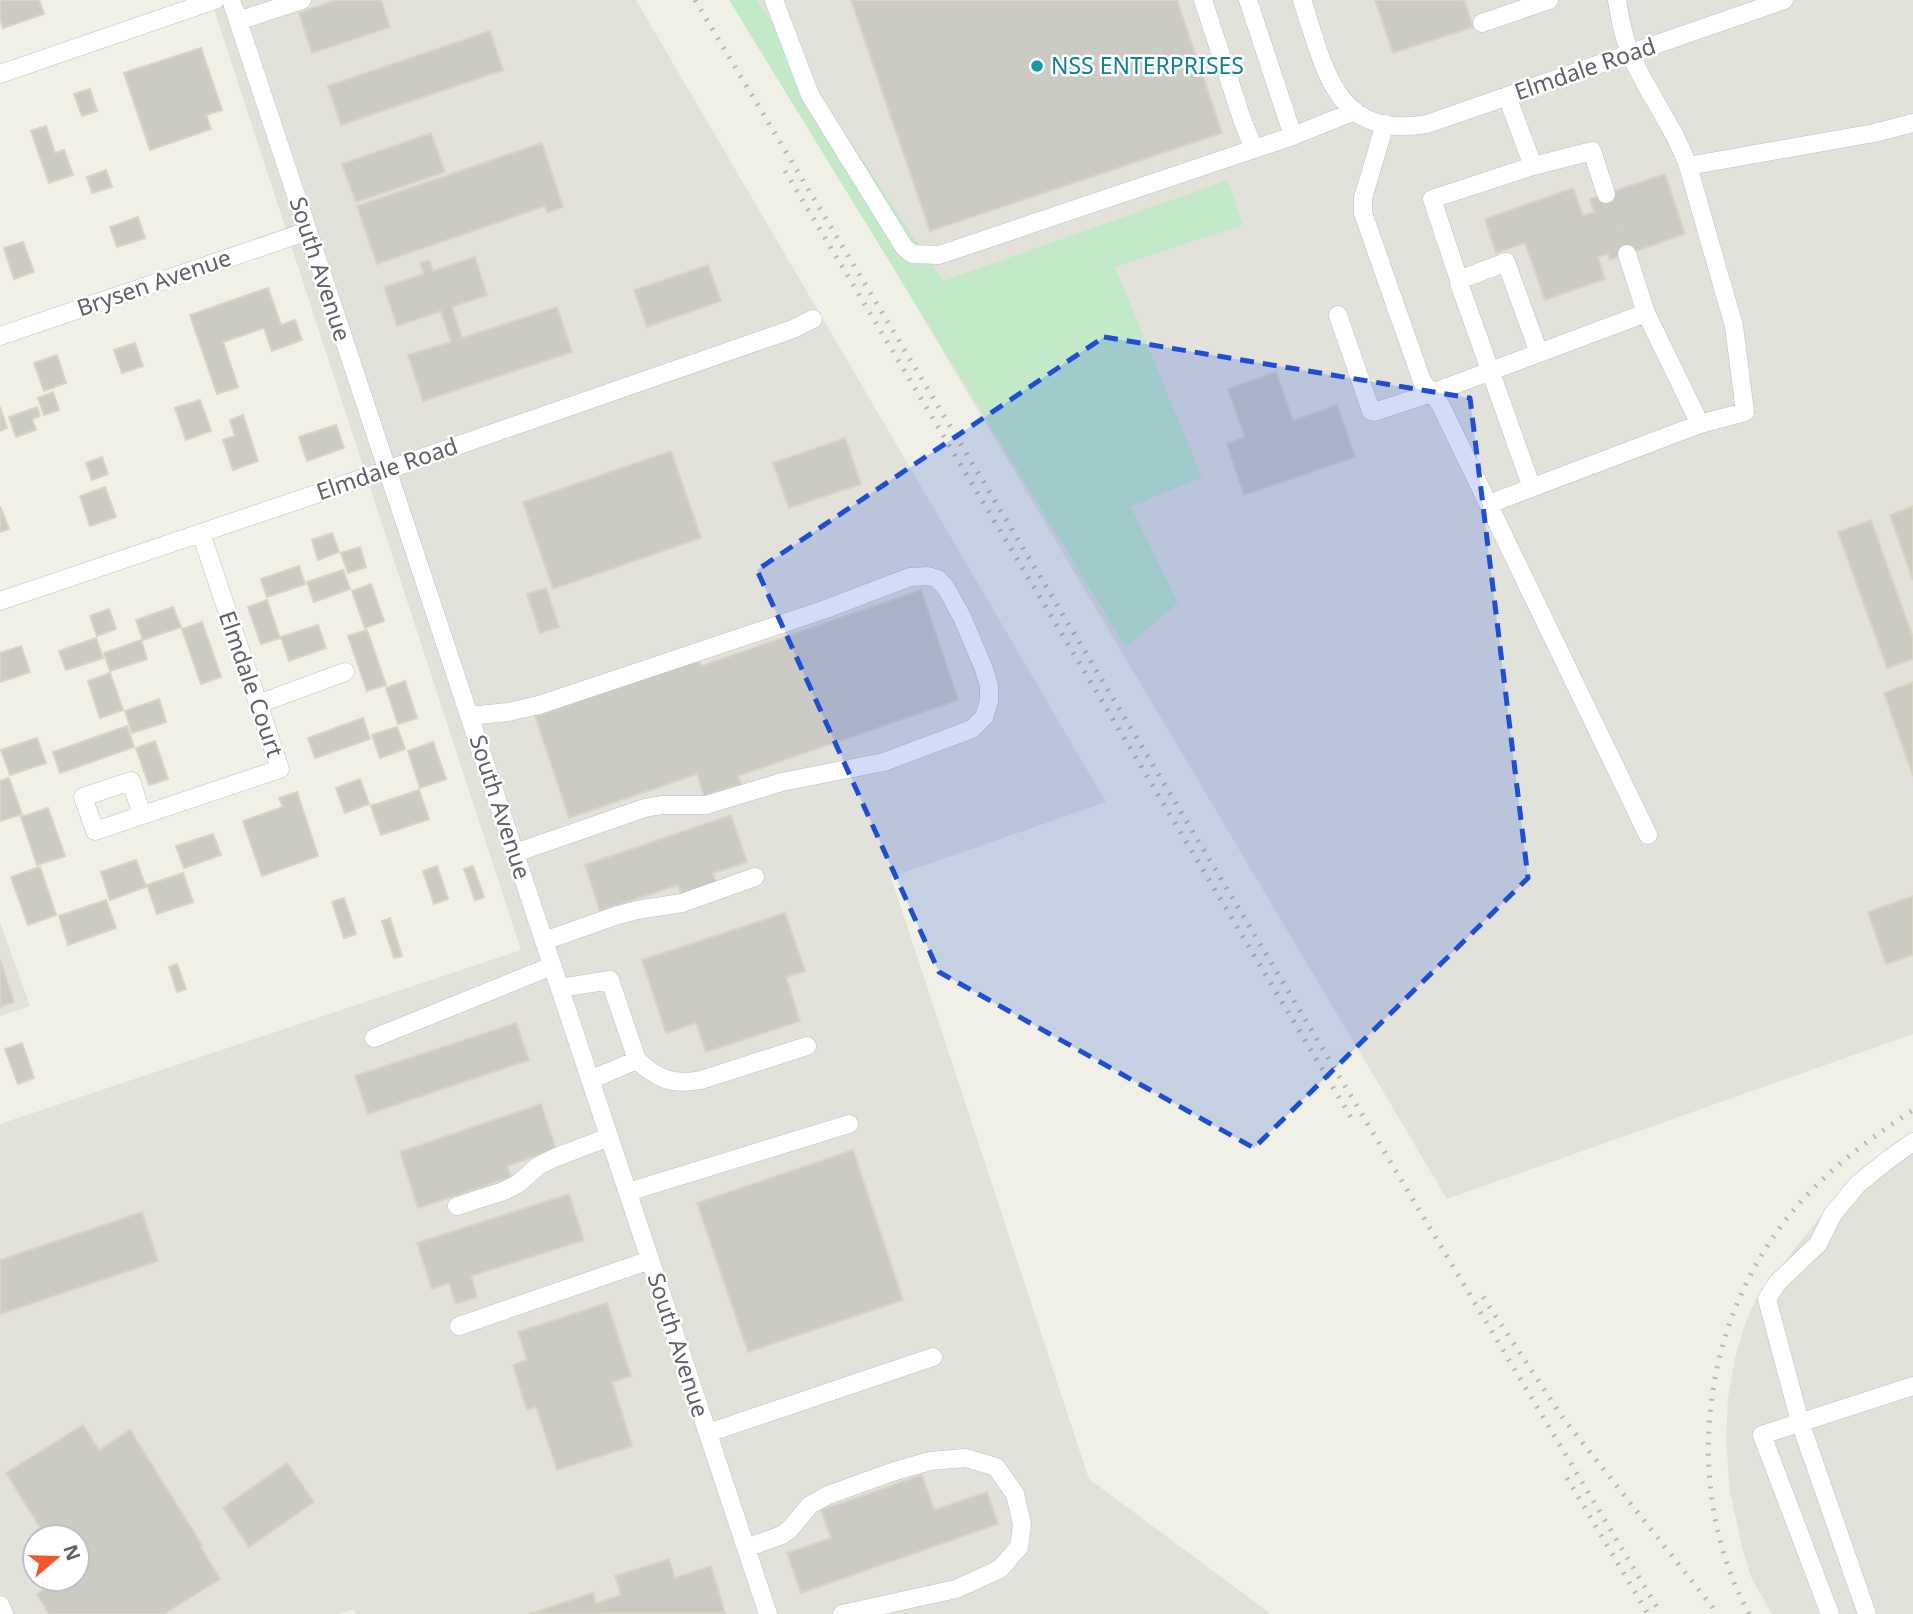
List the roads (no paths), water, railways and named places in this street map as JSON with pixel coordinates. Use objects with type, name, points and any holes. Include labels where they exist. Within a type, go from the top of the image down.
[{"type":"street","points":[[0,74],[215,0]]},
{"type":"street","name":"South Avenue","points":[[231,0],[768,1614]]},
{"type":"street","points":[[238,21],[302,0]]},
{"type":"street","points":[[774,0],[810,94],[904,247],[912,254],[939,254],[1293,136],[1355,111]]},
{"type":"street","points":[[1203,0],[1254,149]]},
{"type":"street","points":[[1248,0],[1293,136]]},
{"type":"street","points":[[1302,0],[1336,92],[1345,104],[1355,111],[1368,119],[1385,124],[1363,198],[1363,213],[1422,381],[1440,404],[1648,835]]},
{"type":"street","points":[[1482,23],[1549,0]]},
{"type":"street","points":[[1489,504],[1700,424],[1745,412],[1734,326],[1688,166],[1681,144],[1630,53],[1620,23],[1617,0]]},
{"type":"street","name":"Elmdale Road","points":[[1385,124],[1411,127],[1427,124],[1784,0]]},
{"type":"street","points":[[1507,96],[1533,166]]},
{"type":"street","points":[[1688,166],[1874,133],[1913,122]]},
{"type":"street","points":[[1532,488],[1432,199],[1533,166],[1592,151],[1606,194]]},
{"type":"street","name":"Brysen Avenue","points":[[0,336],[308,230]]},
{"type":"street","points":[[1627,254],[1646,313],[1700,424]]},
{"type":"street","points":[[1459,280],[1506,262],[1539,353]]},
{"type":"street","points":[[1338,315],[1371,411],[1374,412],[1646,313]]},
{"type":"street","name":"Elmdale Road","points":[[0,601],[387,470],[813,319]]},
{"type":"street","name":"Elmdale Court","points":[[142,815],[131,781],[83,797],[95,831],[280,769],[201,533]]},
{"type":"street","points":[[469,716],[508,712],[539,705],[910,578],[928,576],[938,579],[946,588],[962,617],[984,669],[989,685],[989,701],[984,717],[972,729],[945,740],[884,762],[782,782],[706,805],[662,805],[645,808],[515,853]]},
{"type":"street","points":[[258,704],[345,672]]},
{"type":"street","points":[[544,940],[618,915],[682,903],[755,877]]},
{"type":"street","points":[[374,1038],[552,966]]},
{"type":"street","points":[[560,988],[610,980],[637,1060],[650,1072],[668,1081],[683,1083],[701,1080],[807,1046]]},
{"type":"street","points":[[590,1080],[637,1060]]},
{"type":"street","points":[[628,1192],[849,1124]]},
{"type":"street","points":[[457,1206],[504,1191],[538,1166],[609,1137]]},
{"type":"street","points":[[1867,1614],[1800,1422],[1767,1299],[1777,1283],[1818,1244],[1833,1214],[1858,1184],[1913,1142]]},
{"type":"street","points":[[459,1326],[650,1260]]},
{"type":"street","points":[[708,1433],[933,1357]]},
{"type":"street","points":[[1830,1614],[1762,1435],[1913,1386]]},
{"type":"street","points":[[746,1548],[782,1535],[810,1505],[819,1500],[895,1471],[930,1461],[966,1458],[996,1467],[1015,1494],[1022,1524],[1019,1547],[1000,1569],[956,1590],[842,1614]]},
{"type":"street","points":[[0,1605],[4,1614]]},
{"type":"tunnel","points":[[1606,194],[1627,254]]},
{"type":"railway","points":[[695,0],[1661,1614]]},
{"type":"railway","points":[[785,171],[1355,1124]]},
{"type":"railway","points":[[1749,1614],[1728,1566],[1714,1515],[1709,1463],[1710,1410],[1719,1358],[1735,1308],[1758,1261],[1801,1201],[1846,1159],[1913,1110]]},
{"type":"railway","points":[[1483,1297],[1563,1418],[1718,1614]]},
{"type":"railway","points":[[1567,1478],[1648,1614]]},
{"type":"place","name":"NSS ENTERPRISES","points":[[1037,66]]}]
